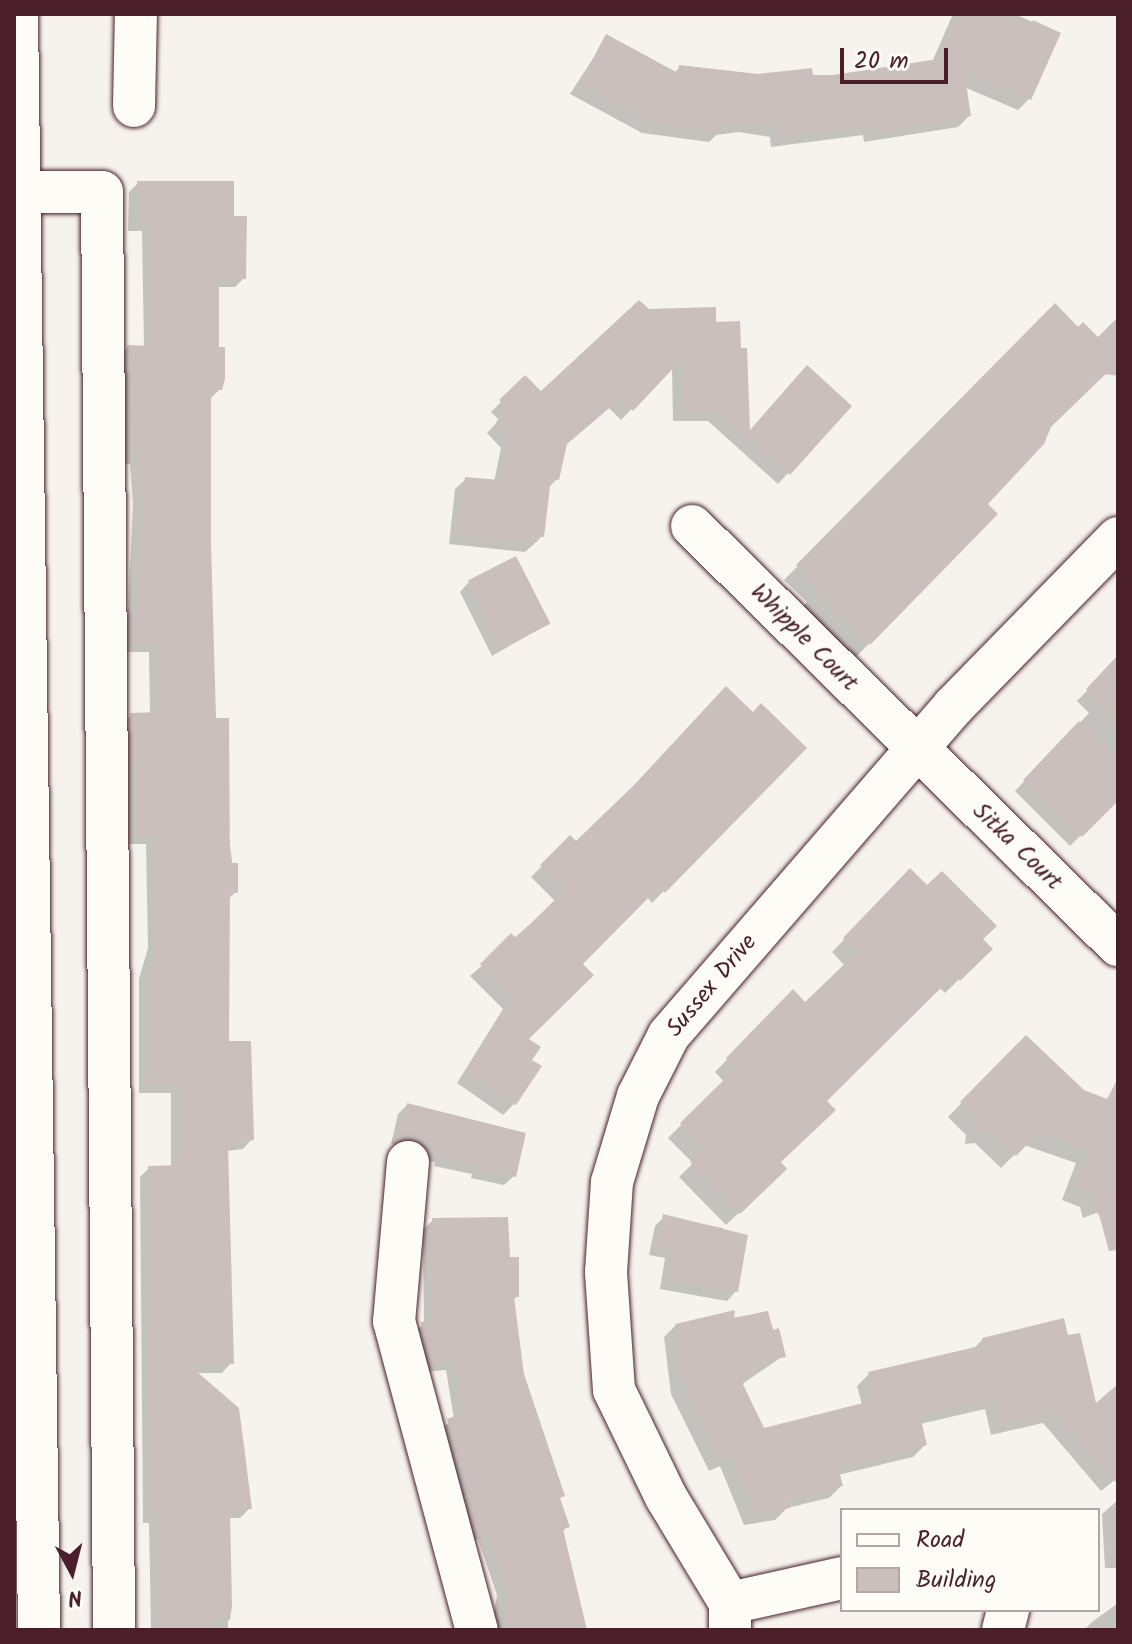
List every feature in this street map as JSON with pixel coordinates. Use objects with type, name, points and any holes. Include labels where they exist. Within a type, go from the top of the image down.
[{"type":"street","points":[[17,14],[30,1609]]},
{"type":"street","points":[[134,106],[136,14]]},
{"type":"street","points":[[17,192],[102,192],[114,1630]]},
{"type":"street","name":"Whipple Court","points":[[692,526],[916,749]]},
{"type":"street","name":"Sussex Drive","points":[[730,1616],[666,1497],[614,1390],[606,1272],[612,1182],[638,1096],[669,1035],[916,749],[1118,538]]},
{"type":"street","name":"Sitka Court","points":[[916,749],[1118,945]]},
{"type":"street","points":[[408,1162],[394,1321],[477,1630]]},
{"type":"street","points":[[730,1616],[840,1579]]},
{"type":"building","points":[[959,14],[999,14],[1030,28],[1033,20],[1061,33],[1031,100],[964,71],[971,116],[875,132],[874,125],[782,137],[780,126],[751,122],[722,126],[722,132],[653,123],[580,83],[606,34],[678,73],[679,65],[758,74],[812,68],[813,75],[833,75],[938,59]]},
{"type":"building","points":[[137,181],[234,181],[234,216],[247,216],[246,279],[219,278],[219,347],[225,347],[225,379],[222,390],[211,390],[211,543],[216,718],[229,718],[230,863],[238,863],[238,893],[230,893],[229,1041],[251,1041],[254,1140],[228,1144],[234,1364],[189,1365],[239,1408],[252,1509],[230,1509],[230,1620],[211,1621],[211,1630],[160,1630],[158,1514],[151,1514],[148,1166],[180,1165],[180,1084],[148,1084],[148,968],[153,967],[156,937],[155,836],[136,836],[135,761],[131,761],[130,713],[159,712],[158,643],[135,643],[142,493],[139,455],[134,455],[127,345],[153,346],[150,222],[137,222]]},
{"type":"building","points":[[639,300],[649,309],[716,307],[716,322],[740,321],[741,348],[747,348],[750,430],[807,365],[852,406],[790,475],[719,411],[683,412],[682,359],[633,411],[620,399],[567,444],[559,480],[551,478],[544,537],[538,536],[537,542],[459,534],[465,477],[501,480],[511,437],[496,422],[508,409],[499,400],[525,375],[541,391]]},
{"type":"building","points":[[1055,303],[1078,327],[1083,322],[1098,337],[1118,317],[1118,362],[1051,427],[1044,444],[988,504],[998,514],[870,645],[815,592],[819,587],[796,565]]},
{"type":"building","points":[[516,556],[551,624],[502,648],[468,581]]},
{"type":"building","points":[[1118,655],[1118,722],[1086,689]]},
{"type":"building","points":[[726,686],[753,712],[761,703],[807,748],[665,893],[659,887],[583,964],[594,975],[529,1039],[541,1047],[532,1060],[542,1066],[516,1105],[466,1071],[513,997],[480,964],[511,933],[516,938],[566,889],[540,865],[570,835],[576,841],[635,784]]},
{"type":"building","points":[[1079,721],[1118,759],[1118,801],[1082,837],[1023,780]]},
{"type":"building","points":[[910,868],[927,885],[942,871],[997,926],[983,939],[993,949],[960,981],[954,975],[827,1101],[836,1110],[781,1162],[787,1169],[740,1214],[690,1162],[704,1149],[680,1123],[736,1068],[726,1058],[793,989],[805,1002],[857,952],[843,938]]},
{"type":"building","points":[[1026,1035],[1084,1090],[1107,1099],[1118,1078],[1118,1250],[1109,1251],[1093,1193],[1074,1186],[1088,1149],[1039,1132],[1016,1156],[989,1130],[977,1131],[979,1120],[960,1102]]},
{"type":"building","points":[[407,1103],[526,1133],[516,1177],[442,1157],[443,1153],[432,1151],[434,1143],[399,1135]]},
{"type":"building","points":[[663,1214],[748,1235],[738,1292],[668,1280],[674,1249],[657,1246]]},
{"type":"building","points":[[508,1217],[510,1257],[519,1257],[519,1297],[514,1297],[524,1374],[565,1496],[560,1498],[570,1527],[563,1529],[587,1630],[509,1630],[506,1585],[487,1531],[477,1535],[474,1528],[466,1495],[471,1494],[447,1419],[463,1413],[455,1361],[430,1363],[421,1322],[432,1321],[432,1218]]},
{"type":"building","points":[[735,1310],[734,1318],[768,1311],[773,1330],[779,1328],[786,1357],[754,1364],[756,1372],[739,1376],[764,1428],[875,1400],[868,1372],[984,1345],[982,1338],[1064,1318],[1068,1335],[1080,1333],[1096,1403],[1118,1384],[1118,1485],[1055,1412],[1002,1424],[996,1398],[920,1416],[927,1445],[838,1467],[843,1486],[788,1500],[790,1508],[756,1514],[732,1456],[721,1461],[683,1381],[676,1352],[681,1351],[675,1324]]}]
